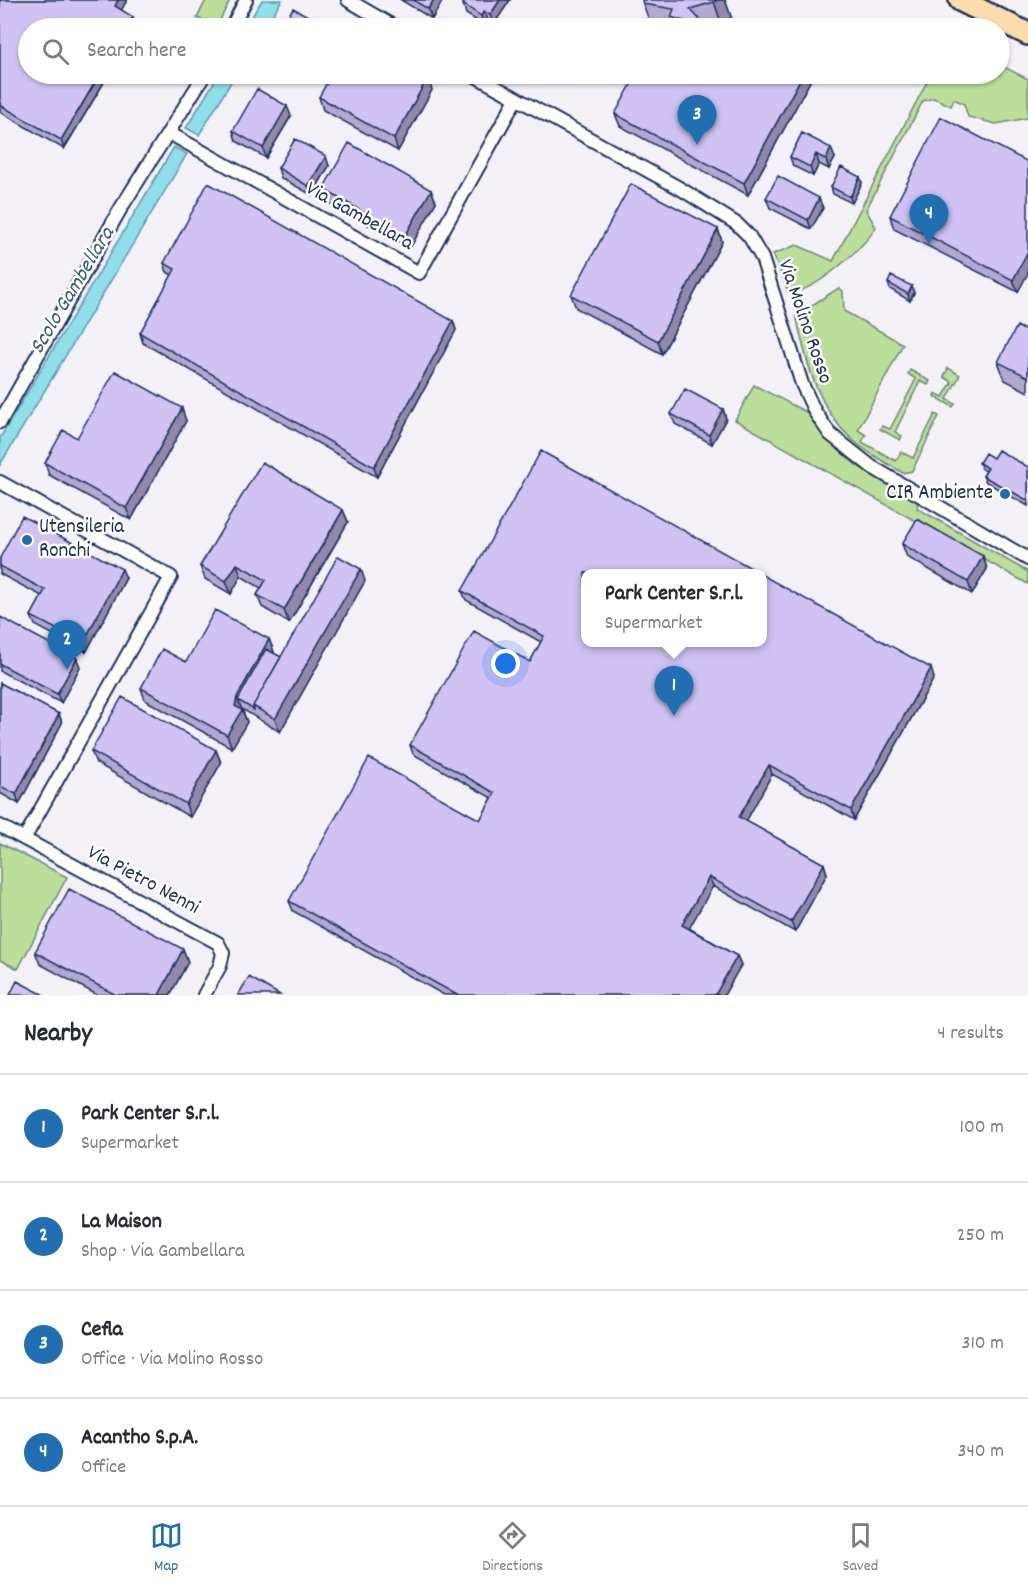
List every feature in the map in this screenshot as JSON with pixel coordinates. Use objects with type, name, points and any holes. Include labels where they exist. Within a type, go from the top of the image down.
[{"type":"highway","points":[[960,0],[996,18]]},
{"type":"highway","points":[[1010,25],[1028,34]]},
{"type":"street","points":[[236,18],[246,0]]},
{"type":"street","points":[[348,0],[379,18]]},
{"type":"street","points":[[0,422],[121,208],[199,84]]},
{"type":"street","name":"Via Molino Rosso","points":[[490,84],[681,189],[736,224],[749,236],[762,258],[802,384],[815,412],[830,434],[872,467],[1028,560]]},
{"type":"street","name":"Via Gambellara","points":[[169,133],[419,273],[516,99]]},
{"type":"street","points":[[0,482],[171,577],[24,839]]},
{"type":"street","name":"Via Pietro Nenni","points":[[0,826],[218,944],[224,953],[220,966],[204,995]]},
{"type":"green space","points":[[206,0],[230,0],[221,18],[197,18]]},
{"type":"green space","points":[[1010,70],[1028,79],[1028,118],[996,124],[968,117],[964,104],[954,99],[951,106],[934,98],[923,101],[866,210],[876,227],[861,246],[822,279],[809,287],[788,291],[773,254],[797,245],[833,261],[926,84],[1010,84]]},
{"type":"green space","points":[[839,288],[843,291],[844,311],[903,344],[858,430],[866,435],[862,442],[896,461],[901,452],[913,458],[935,414],[939,416],[912,471],[903,473],[860,446],[834,419],[816,387],[804,351],[796,315]]},
{"type":"green space","points":[[948,368],[960,375],[947,399],[955,404],[953,407],[934,396],[935,393],[943,397],[952,382],[944,377]]},
{"type":"green space","points":[[910,370],[930,381],[928,385],[920,381],[895,432],[902,436],[900,440],[880,429],[882,426],[890,429],[916,379],[908,374]]},
{"type":"green space","points":[[754,385],[808,413],[824,437],[856,465],[918,502],[917,508],[1028,572],[1028,584],[735,420]]},
{"type":"green space","points":[[0,843],[67,877],[18,969],[0,960]]},
{"type":"water","points":[[262,0],[282,0],[270,18],[251,18]]},
{"type":"water","points":[[213,84],[230,84],[199,135],[186,128]]},
{"type":"water","points":[[174,147],[187,154],[0,465],[0,438]]},
{"type":"building","points":[[0,0],[118,0],[115,6],[133,17],[18,18],[18,84],[94,84],[61,140],[0,105]]},
{"type":"building","points":[[413,0],[434,0],[428,9]]},
{"type":"building","points":[[466,0],[500,0],[490,15],[484,11],[481,16],[463,4]]},
{"type":"building","points":[[642,0],[717,0],[690,9],[698,18],[674,18],[671,17],[674,9],[643,4]]},
{"type":"building","points":[[293,8],[308,16],[307,18],[287,18]]},
{"type":"building","points":[[326,84],[424,84],[394,139],[319,97]]},
{"type":"building","points":[[632,84],[798,84],[744,183],[615,114]]},
{"type":"building","points":[[257,89],[287,106],[263,148],[233,131]]},
{"type":"building","points":[[941,117],[1028,162],[1028,251],[1013,280],[890,216]]},
{"type":"building","points":[[802,133],[831,148],[826,160],[816,154],[810,167],[790,157]]},
{"type":"building","points":[[295,139],[326,156],[308,186],[278,168]]},
{"type":"building","points":[[349,143],[431,190],[405,236],[323,189]]},
{"type":"building","points":[[841,167],[860,177],[850,197],[831,187]]},
{"type":"building","points":[[778,176],[819,198],[808,220],[766,198]]},
{"type":"building","points":[[208,183],[453,321],[374,467],[140,333],[175,269],[164,263]]},
{"type":"building","points":[[631,184],[718,229],[658,341],[571,295]]},
{"type":"building","points":[[891,276],[912,286],[908,294],[888,283]]},
{"type":"building","points":[[1017,326],[1028,332],[1028,377],[998,362]]},
{"type":"building","points":[[115,371],[182,408],[126,508],[45,463],[63,430],[77,438]]},
{"type":"building","points":[[685,389],[723,409],[709,435],[671,414]]},
{"type":"building","points":[[998,450],[1028,467],[1027,500],[983,476],[988,468],[979,463],[985,453],[993,458]]},
{"type":"building","points":[[541,451],[753,569],[581,569],[581,647],[767,647],[767,578],[931,668],[851,810],[769,765],[739,817],[824,864],[791,922],[709,877],[682,925],[737,956],[715,995],[457,995],[289,901],[369,758],[480,820],[495,793],[410,745],[474,631],[530,662],[544,636],[462,591]]},
{"type":"building","points":[[262,462],[343,510],[284,610],[257,595],[266,580],[237,564],[226,581],[200,566]]},
{"type":"building","points":[[22,516],[122,569],[83,643],[31,616],[45,590],[0,566],[0,558]]},
{"type":"building","points":[[917,519],[983,556],[968,582],[902,544]]},
{"type":"building","points":[[338,556],[361,569],[275,719],[253,706]]},
{"type":"building","points":[[215,610],[269,639],[237,697],[235,706],[242,710],[227,735],[141,688],[162,649],[186,662]]},
{"type":"building","points":[[0,617],[77,658],[57,694],[0,664]]},
{"type":"building","points":[[266,649],[281,657],[253,706],[254,710],[238,700]]},
{"type":"building","points":[[0,683],[59,714],[16,794],[0,786]]},
{"type":"building","points":[[122,697],[216,750],[186,804],[91,751]]},
{"type":"building","points":[[69,889],[183,949],[159,995],[116,995],[35,952]]},
{"type":"building","points":[[249,977],[280,995],[238,995]]},
{"type":"building","points":[[17,981],[44,995],[10,995]]},
{"type":"place","name":"Cefla","points":[[697,145]]},
{"type":"place","name":"Acantho S.p.A.","points":[[929,244]]},
{"type":"place","name":"CIR Ambiente","points":[[1005,494]]},
{"type":"place","name":"Utensileria Ronchi","points":[[27,540]]},
{"type":"place","name":"La Maison","points":[[67,670]]},
{"type":"place","name":"Park Center S.r.l.","points":[[674,716]]},
{"type":"water label","name":"Scolo Gambellara","points":[[73,291]]}]
